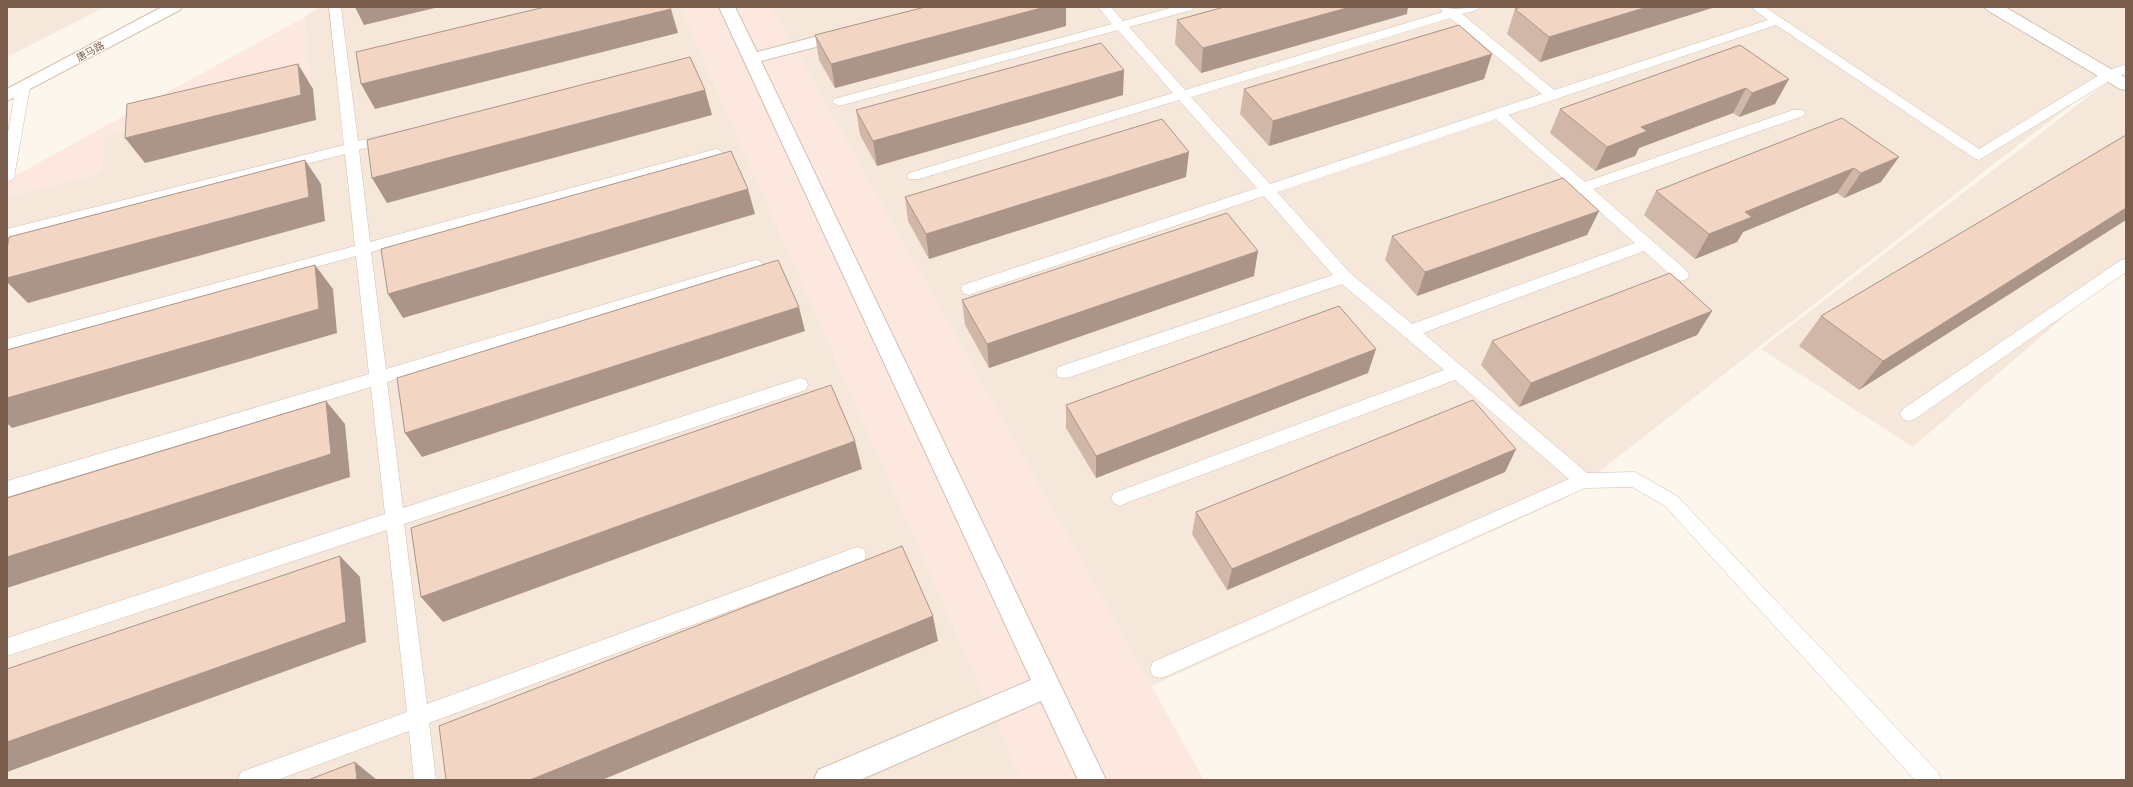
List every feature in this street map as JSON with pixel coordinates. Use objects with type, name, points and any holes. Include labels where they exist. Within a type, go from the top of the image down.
[{"type":"street","name":"唐马路","points":[[7,96],[174,7]]},
{"type":"street","points":[[727,7],[750,59],[1092,780]]},
{"type":"street","points":[[1993,7],[2126,85]]},
{"type":"street","points":[[750,59],[857,31]]},
{"type":"street","points":[[828,780],[1047,686]]},
{"type":"lane","points":[[335,7],[349,55],[352,147],[426,780]]},
{"type":"lane","points":[[1104,7],[1268,189],[1344,277],[1410,331],[1583,481]]},
{"type":"lane","points":[[839,102],[1188,7]]},
{"type":"lane","points":[[914,176],[1183,95],[1448,10],[1473,7]]},
{"type":"lane","points":[[1757,7],[1979,155],[2109,75],[2126,68]]},
{"type":"lane","points":[[1448,10],[1551,95]]},
{"type":"lane","points":[[969,289],[1777,21]]},
{"type":"lane","points":[[7,177],[22,87]]},
{"type":"lane","points":[[1498,113],[1681,275]]},
{"type":"lane","points":[[1544,200],[1798,113]]},
{"type":"lane","points":[[7,234],[405,134]]},
{"type":"lane","points":[[7,345],[716,154]]},
{"type":"lane","points":[[1410,331],[1647,244]]},
{"type":"lane","points":[[1909,414],[2126,264]]},
{"type":"lane","points":[[7,489],[755,265]]},
{"type":"lane","points":[[1064,372],[1344,277]]},
{"type":"lane","points":[[1120,498],[1458,372]]},
{"type":"lane","points":[[7,647],[800,385]]},
{"type":"lane","points":[[1160,669],[1583,481],[1635,479],[1671,501],[1930,780]]},
{"type":"lane","points":[[249,780],[857,555]]},
{"type":"shaded area","points":[[7,7],[105,7],[7,57]]},
{"type":"shaded area","points":[[319,7],[681,7],[1022,780],[7,780],[7,196],[101,173],[104,136],[310,87],[305,17]]},
{"type":"shaded area","points":[[681,7],[771,7],[1204,780],[1022,780]]},
{"type":"shaded area","points":[[771,7],[2126,7],[2126,63],[1991,166],[1564,499],[1151,686]]},
{"type":"shaded area","points":[[305,17],[310,87],[105,136],[101,173],[7,196],[7,180]]},
{"type":"shaded area","points":[[2126,75],[2126,263],[1913,447],[1761,349],[2106,83]]},
{"type":"building","points":[[545,7],[670,7],[671,9],[361,84],[356,52]]},
{"type":"building","points":[[925,7],[1045,7],[831,64],[815,35]]},
{"type":"building","points":[[1224,7],[1350,7],[1203,48],[1177,20]]},
{"type":"building","points":[[1522,7],[1647,7],[1549,37],[1515,9]]},
{"type":"building","points":[[1459,25],[1492,54],[1273,121],[1244,89]]},
{"type":"building","points":[[1101,43],[1124,70],[873,141],[856,110]]},
{"type":"building","points":[[1740,45],[1789,79],[1752,93],[1746,88],[1641,127],[1647,131],[1607,147],[1560,109]]},
{"type":"building","points":[[690,57],[705,90],[372,178],[367,140]]},
{"type":"building","points":[[298,64],[301,95],[125,138],[127,104]]},
{"type":"building","points":[[1842,118],[1899,157],[1861,173],[1854,168],[1745,212],[1752,217],[1709,234],[1656,191]]},
{"type":"building","points":[[1162,119],[1189,152],[926,234],[905,197]]},
{"type":"building","points":[[2126,135],[2126,208],[1883,361],[1821,316]]},
{"type":"building","points":[[731,151],[748,189],[388,294],[381,249]]},
{"type":"building","points":[[305,160],[309,197],[7,278],[7,249],[9,237]]},
{"type":"building","points":[[1563,178],[1599,211],[1425,272],[1392,236]]},
{"type":"building","points":[[1227,213],[1258,251],[987,344],[962,300]]},
{"type":"building","points":[[778,260],[799,307],[405,433],[397,378]]},
{"type":"building","points":[[315,265],[319,309],[7,398],[7,350]]},
{"type":"building","points":[[1670,273],[1712,311],[1531,383],[1492,341]]},
{"type":"building","points":[[1339,306],[1376,349],[1096,456],[1066,405]]},
{"type":"building","points":[[831,385],[855,441],[421,597],[411,528]]},
{"type":"building","points":[[1473,400],[1516,449],[1232,569],[1196,512]]},
{"type":"building","points":[[326,401],[331,454],[7,557],[7,498]]},
{"type":"building","points":[[902,546],[933,616],[530,780],[446,780],[439,726]]},
{"type":"building","points":[[340,556],[346,622],[7,742],[7,669]]},
{"type":"building","points":[[355,762],[357,780],[308,780]]}]
